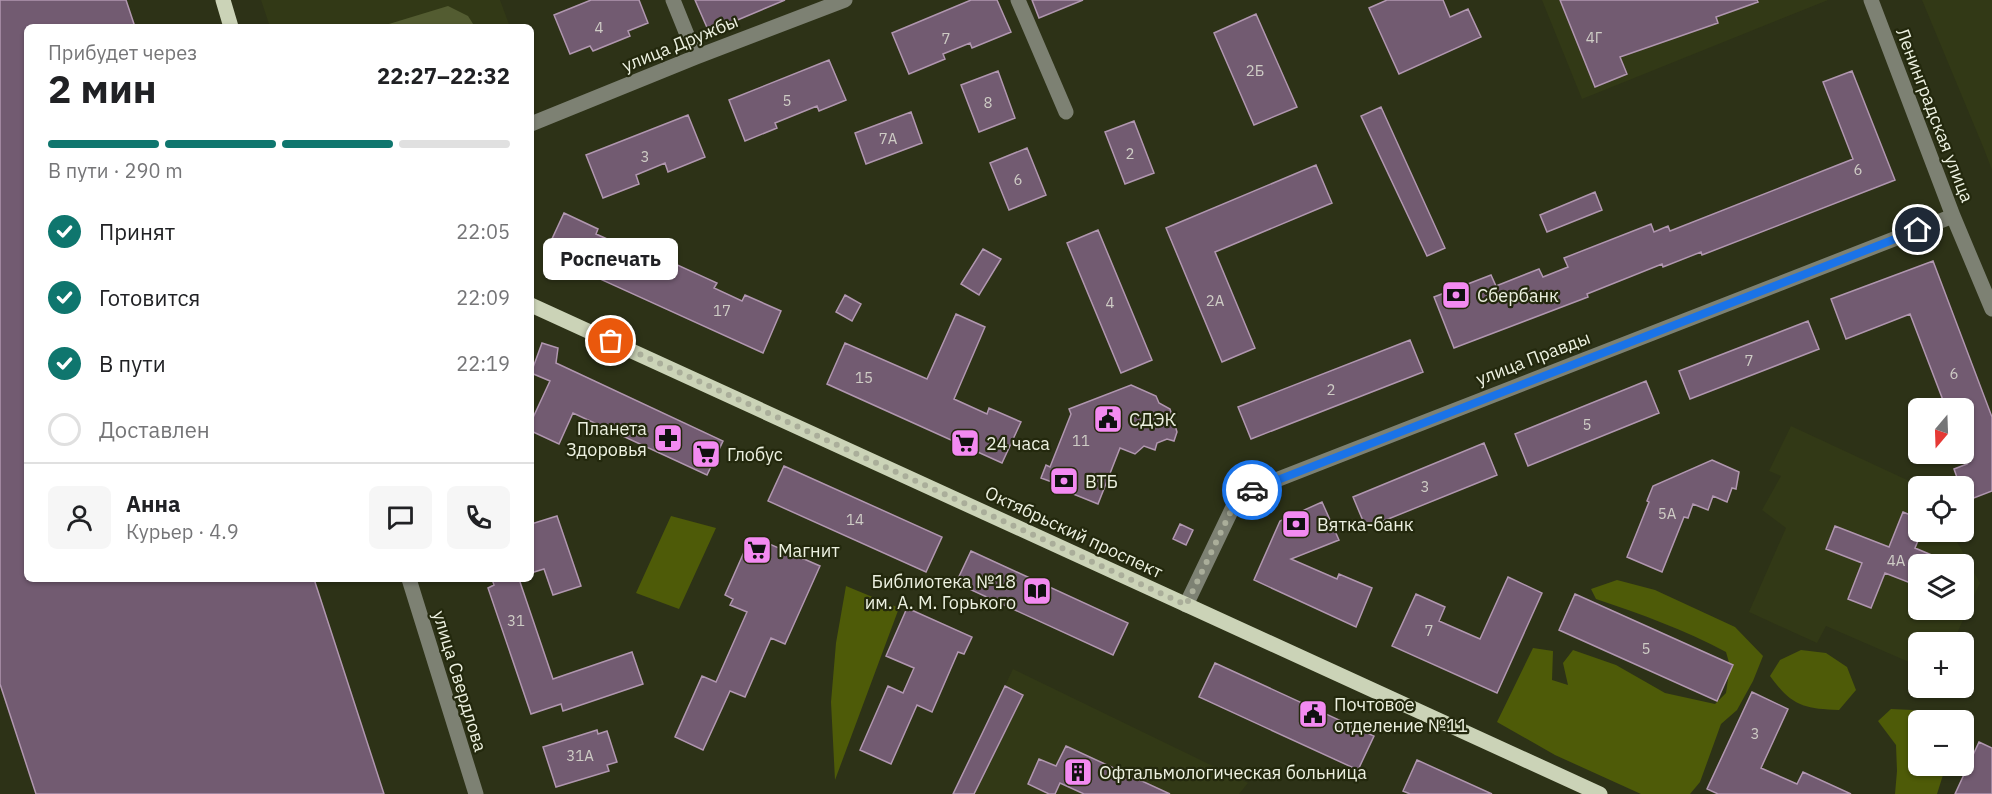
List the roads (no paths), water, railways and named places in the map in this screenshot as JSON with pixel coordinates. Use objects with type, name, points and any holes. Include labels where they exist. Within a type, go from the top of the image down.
[{"type":"main road","points":[[222,0],[230,24]]},
{"type":"main road","name":"Октябрьский проспект","points":[[534,306],[1600,794]]},
{"type":"street","points":[[673,0],[696,57]]},
{"type":"street","name":"улица Дружбы","points":[[534,123],[845,0]]},
{"type":"street","points":[[1018,0],[1066,112]]},
{"type":"street","name":"Ленинградская улица","points":[[1871,0],[1953,216],[1992,309]]},
{"type":"street","name":"улица Правды","points":[[1186,605],[1233,507],[1253,489],[1953,216]]},
{"type":"street","name":"улица Свердлова","points":[[410,582],[476,794]]},
{"type":"place","name":"Сбербанк","points":[[1456,295]]},
{"type":"place","name":"Роспечать","points":[[611,341]]},
{"type":"place","name":"СДЭК","points":[[1108,419]]},
{"type":"place","name":"Планета Здоровья","points":[[668,438]]},
{"type":"place","name":"24 часа","points":[[965,443]]},
{"type":"place","name":"Глобус","points":[[706,454]]},
{"type":"place","name":"ВТБ","points":[[1064,481]]},
{"type":"place","name":"Вятка-банк","points":[[1296,524]]},
{"type":"place","name":"Магнит","points":[[757,550]]},
{"type":"place","name":"Библиотека №18 им. А. М. Горького","points":[[1037,591]]},
{"type":"place","name":"Почтовое отделение №11","points":[[1313,714]]},
{"type":"place","name":"Офтальмологическая больница","points":[[1078,772]]}]
